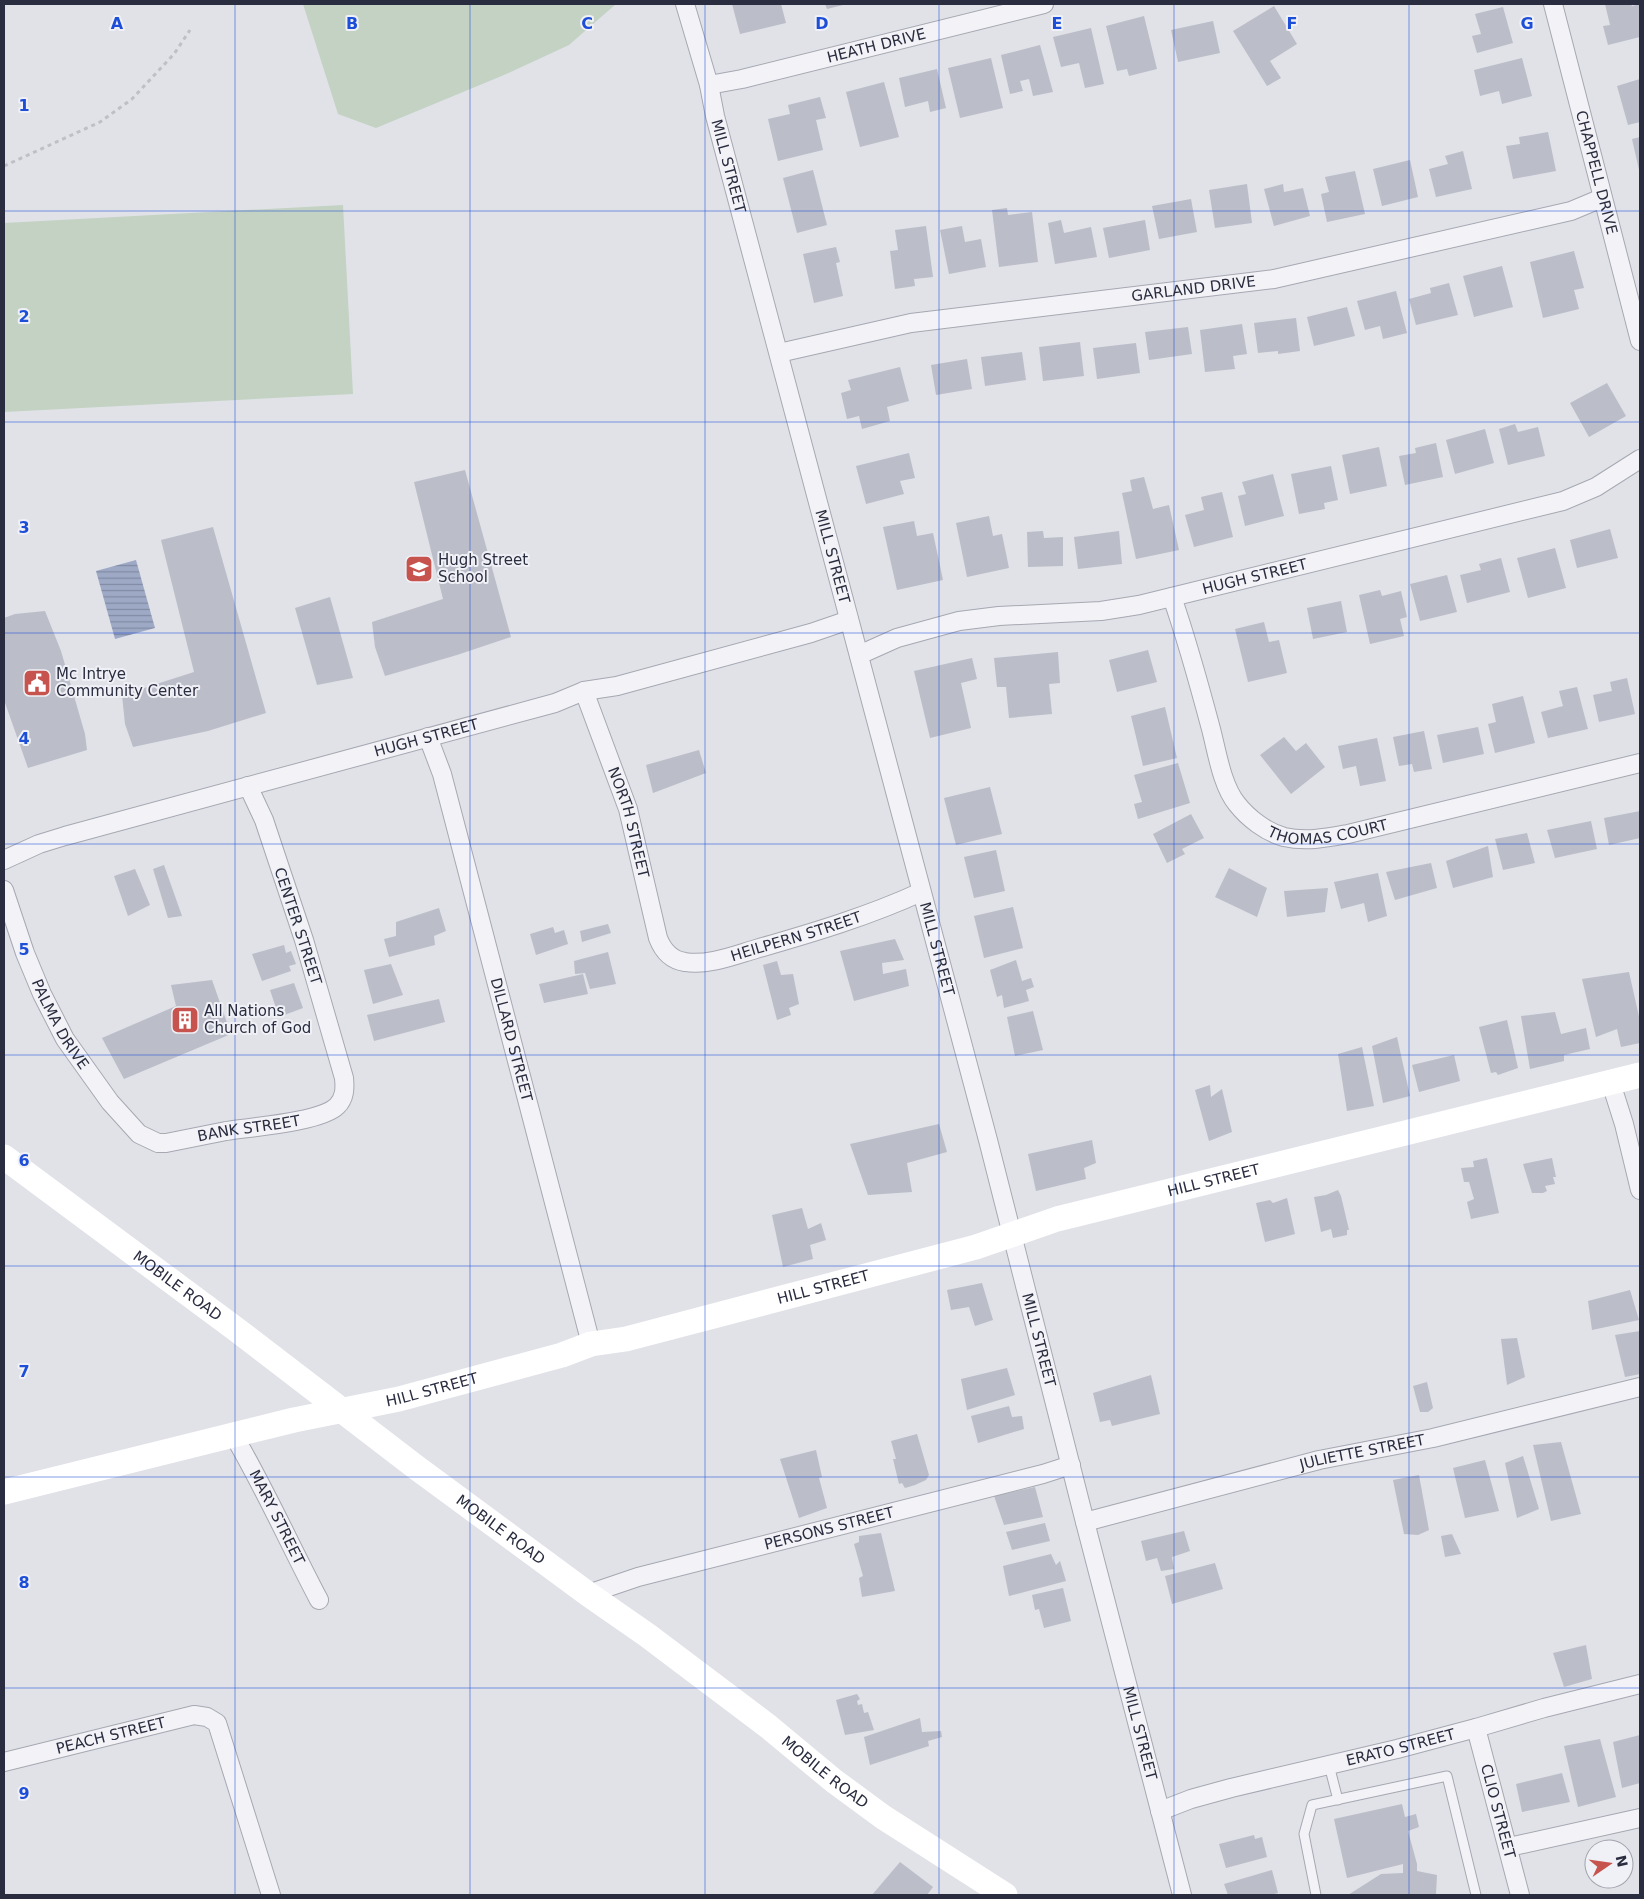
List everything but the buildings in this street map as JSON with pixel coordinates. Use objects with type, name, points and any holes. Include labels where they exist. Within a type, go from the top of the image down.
[{"type":"street","name":"MILL STREET","points":[[685,4],[922,892],[1182,1895]]},
{"type":"street","name":"HEATH DRIVE","points":[[708,85],[1044,4]]},
{"type":"street","name":"CHAPPELL DRIVE","points":[[1553,4],[1640,341]]},
{"type":"street","name":"GARLAND DRIVE","points":[[779,353],[912,323],[1274,280],[1571,212],[1602,198]]},
{"type":"street","name":"HUGH STREET","points":[[859,654],[897,638],[959,621],[999,616],[1101,611],[1140,605],[1563,500],[1596,487],[1640,459]]},
{"type":"street","name":"THOMAS COURT","points":[[1172,597],[1185,632],[1229,791],[1237,804],[1254,820],[1270,831],[1282,836],[1299,840],[1315,840],[1348,834],[1640,764]]},
{"type":"street","name":"HUGH STREET","points":[[4,860],[38,844],[65,836],[555,703],[584,691],[617,686],[811,633],[849,620]]},
{"type":"street","name":"NORTH STREET","points":[[584,691],[628,809],[658,938],[662,947],[669,955]]},
{"type":"street","name":"DILLARD STREET","points":[[428,737],[442,774],[591,1344]]},
{"type":"street","name":"CENTER STREET","points":[[248,786],[264,820],[304,940],[344,1078],[345,1091],[343,1098]]},
{"type":"street","name":"PALMA DRIVE","points":[[4,890],[24,953],[65,1039],[110,1102],[139,1134],[149,1140]]},
{"type":"street","name":"HEILPERN STREET","points":[[669,955],[686,962],[701,962],[730,956],[788,940],[886,908],[922,892]]},
{"type":"street","name":"HILL STREET","points":[[4,1492],[294,1420],[399,1399],[552,1358],[591,1344],[636,1336],[976,1247],[1057,1219],[1640,1075]]},
{"type":"street","points":[[1611,1083],[1624,1124],[1640,1190]]},
{"type":"street","name":"BANK STREET","points":[[149,1140],[166,1143],[226,1131],[304,1119],[329,1112],[343,1098]]},
{"type":"street","name":"MOBILE ROAD","points":[[4,1157],[342,1410],[416,1468],[647,1635],[769,1727],[834,1781],[883,1816],[1004,1895]]},
{"type":"street","name":"JULIETTE STREET","points":[[1085,1522],[1319,1460],[1433,1438],[1640,1388]]},
{"type":"street","name":"MARY STREET","points":[[234,1436],[258,1478],[290,1546],[319,1600]]},
{"type":"street","name":"PERSONS STREET","points":[[588,1594],[638,1578],[1043,1474],[1071,1465]]},
{"type":"street","name":"ERATO STREET","points":[[1160,1811],[1191,1799],[1476,1728],[1544,1708],[1640,1684]]},
{"type":"street","name":"PEACH STREET","points":[[4,1762],[194,1715],[207,1717],[217,1723],[271,1895]]},
{"type":"street","name":"CLIO STREET","points":[[1476,1728],[1509,1847],[1520,1895]]},
{"type":"street","points":[[1509,1847],[1640,1818]]},
{"type":"lane","points":[[1329,1765],[1338,1800]]},
{"type":"lane","points":[[1316,1895],[1304,1834],[1312,1806],[1447,1776],[1476,1895]]},
{"type":"path","points":[[4,165],[100,122],[132,99],[174,54],[190,30]]},
{"type":"green space","points":[[303,4],[616,4],[569,45],[504,75],[376,128],[338,114]]},
{"type":"green space","points":[[343,205],[353,394],[4,412],[4,223]]},
{"type":"water","points":[[136,560],[155,628],[115,639],[96,571]]},
{"type":"place","name":"Hugh Street School","points":[[419,569]]},
{"type":"place","name":"Mc Intrye Community Center","points":[[37,683]]},
{"type":"place","name":"All Nations Church of God","points":[[185,1020]]}]
